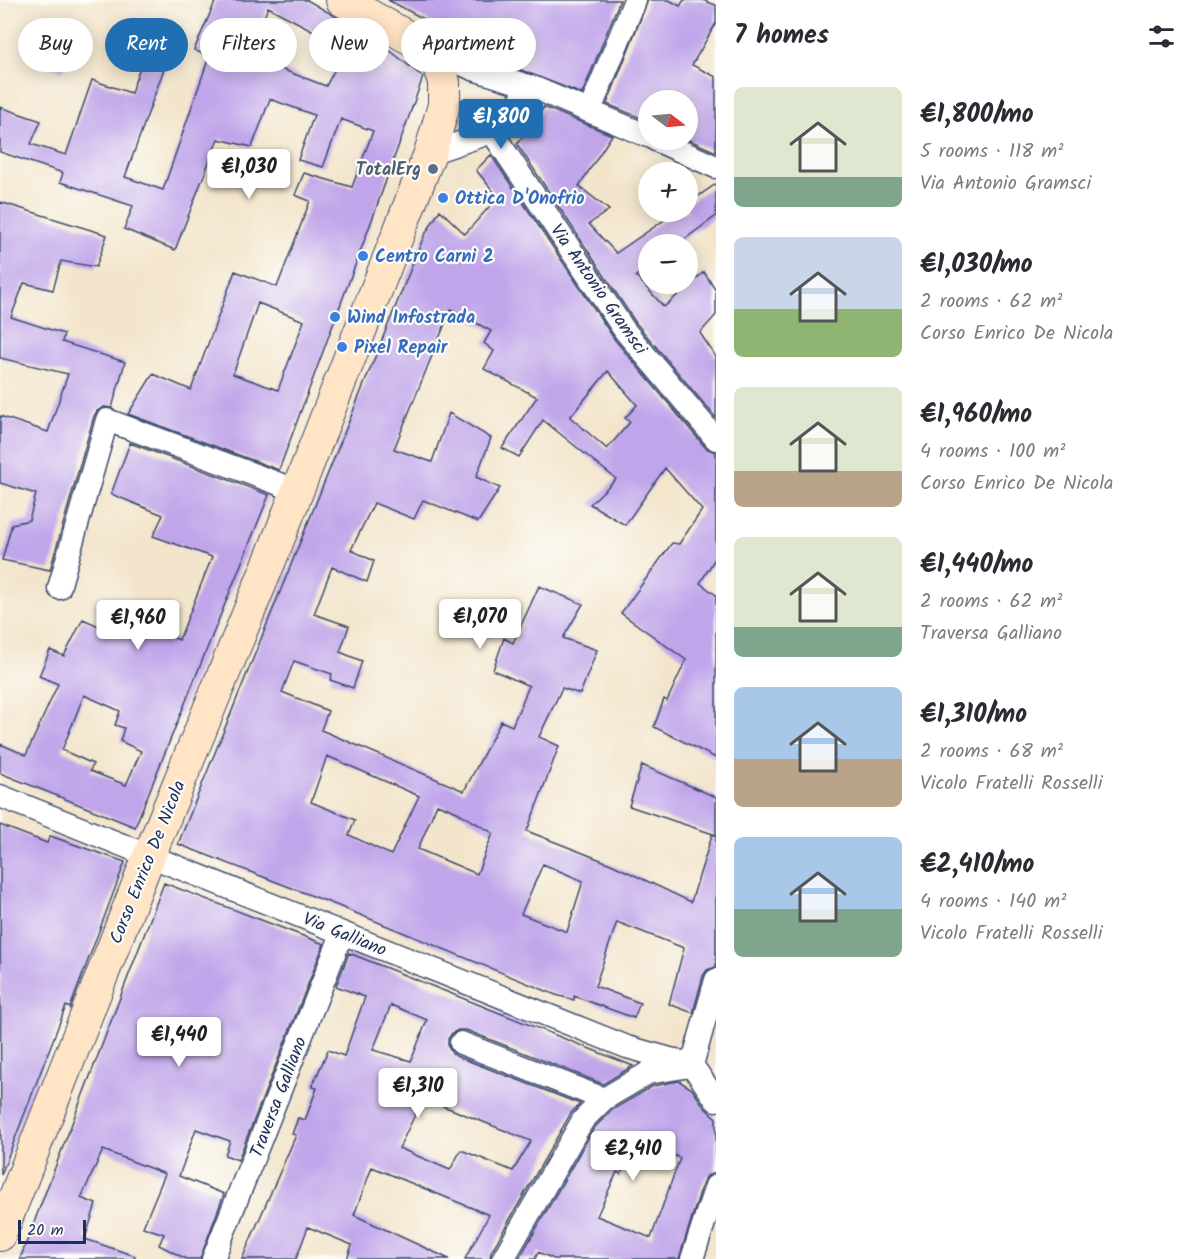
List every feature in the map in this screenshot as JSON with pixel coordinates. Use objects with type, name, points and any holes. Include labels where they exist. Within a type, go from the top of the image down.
[{"type":"street","points":[[342,0],[401,33]]},
{"type":"street","points":[[590,110],[635,0]]},
{"type":"street","name":"Corso Enrico De Nicola","points":[[0,1235],[149,856],[298,491],[430,153],[444,105],[444,82],[441,72]]},
{"type":"street","points":[[483,72],[532,87],[638,132]]},
{"type":"street","points":[[430,153],[492,132],[532,87]]},
{"type":"street","name":"Via Antonio Gramsci","points":[[492,132],[625,331],[716,439]]},
{"type":"street","points":[[678,150],[716,167]]},
{"type":"street","points":[[60,588],[107,420],[298,491]]},
{"type":"street","name":"Via Galliano","points":[[0,796],[627,1047],[692,1065]]},
{"type":"street","name":"Traversa Galliano","points":[[213,1259],[342,934]]},
{"type":"street","points":[[692,1065],[716,980]]},
{"type":"street","points":[[461,1043],[604,1099]]},
{"type":"street","points":[[503,1259],[583,1120],[604,1099],[648,1073],[692,1065]]},
{"type":"street","points":[[692,1065],[716,1100]]},
{"type":"street","points":[[692,1259],[716,1186]]},
{"type":"building","points":[[216,0],[307,0],[338,18],[309,18],[309,29],[297,22],[297,18],[289,18],[268,7],[264,18],[208,18]]},
{"type":"building","points":[[388,0],[620,0],[582,94],[526,72],[536,72],[536,18],[422,18]]},
{"type":"building","points":[[648,0],[669,0],[680,6],[684,0],[702,0],[716,5],[716,23],[692,65],[716,77],[716,152],[698,144],[698,90],[638,90],[638,117],[607,104]]},
{"type":"building","points":[[200,36],[200,53],[194,50]]},
{"type":"building","points":[[389,50],[401,59],[401,72],[417,72],[423,77],[279,470],[128,414],[153,374],[191,390],[235,271],[277,287],[310,201],[295,195],[304,173],[352,187],[373,131],[341,119],[323,167],[298,160],[314,115],[270,99],[252,147],[218,139],[175,250],[124,229],[133,206],[60,182],[63,173],[0,152],[0,107],[41,121],[31,144],[66,155],[92,80],[131,93],[138,72],[163,72],[125,177],[163,190],[204,72],[289,72],[326,86],[333,72],[389,72]],"holes":[[[258,303],[304,321],[278,390],[233,374]]]},
{"type":"building","points":[[544,107],[612,135],[579,186],[609,210],[589,224],[616,253],[638,238],[638,274],[636,276],[638,294],[652,294],[664,307],[679,294],[698,294],[698,277],[704,272],[716,291],[716,315],[700,333],[716,357],[716,418],[636,323],[517,144]]},
{"type":"building","points":[[491,155],[615,340],[706,448],[716,452],[716,557],[700,583],[716,595],[716,758],[654,727],[664,699],[667,701],[686,660],[621,613],[672,543],[679,544],[702,510],[665,468],[625,525],[590,504],[616,479],[543,420],[519,457],[502,448],[537,397],[484,369],[494,351],[484,343],[491,331],[451,309],[394,449],[432,462],[449,413],[491,438],[476,477],[500,488],[478,522],[423,500],[414,519],[374,503],[351,550],[374,561],[367,582],[332,567],[314,614],[349,626],[340,652],[362,661],[353,688],[330,680],[332,674],[294,661],[282,692],[328,711],[321,730],[464,791],[501,721],[512,726],[529,686],[493,670],[504,638],[513,643],[539,586],[583,604],[563,638],[597,650],[580,694],[562,688],[539,737],[559,746],[527,831],[611,864],[691,902],[712,835],[716,835],[716,967],[707,970],[703,976],[693,1013],[669,1004],[684,948],[617,922],[595,986],[640,1003],[634,1018],[574,996],[574,1000],[556,995],[336,905],[178,844],[424,236],[440,210],[465,234],[498,197],[476,170]],"holes":[[[608,371],[637,405],[625,418],[630,422],[607,449],[570,417]],[[327,756],[419,796],[391,855],[349,835],[355,820],[311,802]],[[437,804],[457,812],[493,833],[477,874],[418,849]],[[543,864],[583,881],[567,932],[521,914]]]},
{"type":"building","points":[[716,184],[716,216],[692,234],[644,234],[661,222],[698,222],[698,196]]},
{"type":"building","points":[[0,202],[107,235],[96,267],[61,261],[53,290],[24,283],[11,317],[64,334],[62,342],[125,362],[112,408],[104,407],[94,416],[50,570],[2,560],[12,524],[29,520],[36,494],[0,483],[0,416],[48,432],[68,374],[0,358]]},
{"type":"building","points":[[130,443],[269,495],[135,827],[0,773],[0,744],[26,755],[58,684],[39,676],[50,650],[64,656],[83,619],[112,632],[121,615],[179,640],[212,557],[153,536],[163,515],[111,494]],"holes":[[[84,695],[120,711],[115,725],[124,728],[120,741],[141,751],[126,785],[90,771],[93,764],[62,750]]]},
{"type":"building","points":[[642,765],[716,797],[716,835],[629,806]]},
{"type":"building","points":[[0,825],[47,843],[50,836],[125,862],[70,1008],[66,1006],[1,1175]]},
{"type":"building","points":[[164,883],[324,944],[238,1160],[225,1155],[230,1141],[196,1129],[179,1176],[224,1194],[200,1259],[186,1259],[159,1245],[164,1234],[143,1227],[165,1174],[103,1150],[81,1198],[96,1204],[85,1239],[135,1256],[135,1259],[20,1259]]},
{"type":"building","points":[[349,953],[633,1066],[603,1084],[466,1030],[452,1033],[448,1039],[448,1046],[456,1056],[580,1104],[571,1113],[491,1252],[490,1259],[465,1259],[489,1215],[372,1167],[354,1215],[449,1259],[347,1259],[352,1245],[308,1227],[296,1259],[242,1259],[296,1135],[292,1134],[298,1118],[305,1120],[317,1088],[312,1087],[328,1050],[344,1056],[365,997],[336,986]],"holes":[[[391,1005],[427,1020],[411,1061],[373,1050]],[[423,1098],[531,1141],[513,1171],[461,1150],[450,1170],[399,1148]]]},
{"type":"building","points":[[679,1081],[692,1089],[705,1108],[716,1118],[716,1173],[707,1176],[703,1182],[679,1259],[554,1259],[538,1252],[535,1259],[519,1259],[594,1128],[612,1110],[653,1086]],"holes":[[[638,1140],[680,1158],[651,1238],[597,1216],[617,1172],[621,1174]]]},
{"type":"place","name":"TotalErg","points":[[433,169]]},
{"type":"place","name":"Ottica D'Onofrio","points":[[443,198]]},
{"type":"place","name":"Centro Carni 2","points":[[363,256]]},
{"type":"place","name":"Wind Infostrada","points":[[335,317]]},
{"type":"place","name":"Pixel Repair","points":[[342,347]]}]
